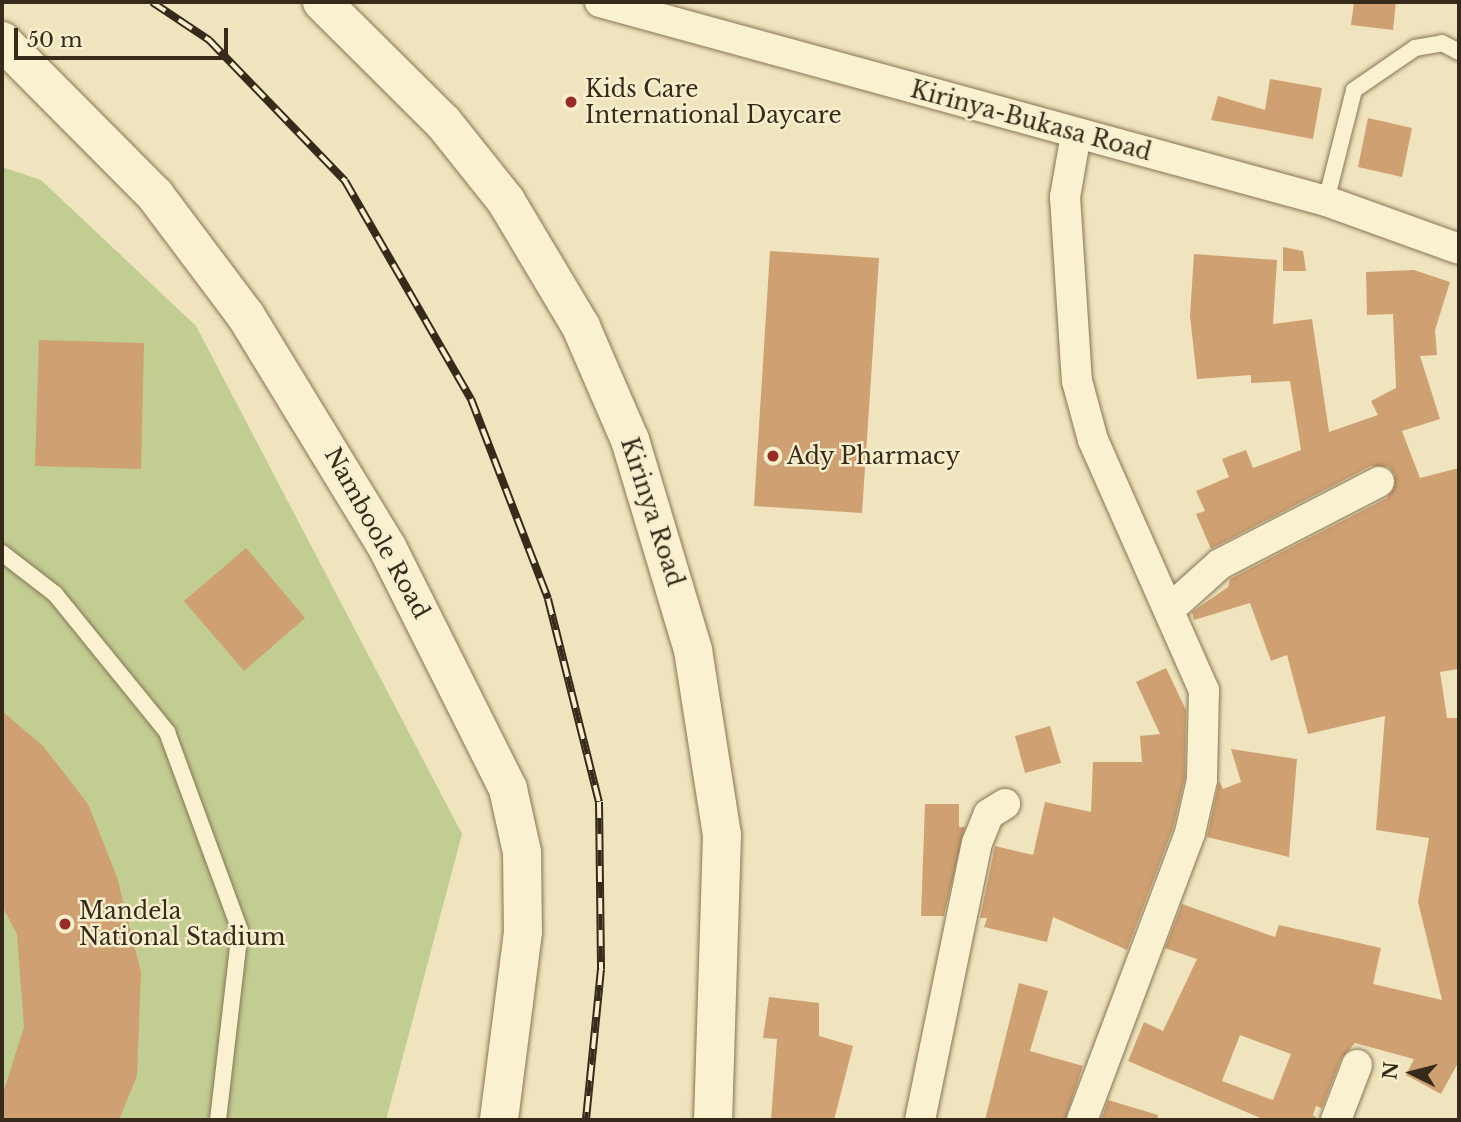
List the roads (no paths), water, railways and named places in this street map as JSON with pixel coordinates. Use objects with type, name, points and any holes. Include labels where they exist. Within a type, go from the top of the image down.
[{"type":"street","name":"Kirinya Road","points":[[322,2],[443,122],[506,201],[581,327],[630,440],[693,650],[722,835],[713,1120]]},
{"type":"street","name":"Kirinya-Bukasa Road","points":[[600,2],[1326,201],[1459,249]]},
{"type":"street","name":"Namboole Road","points":[[2,41],[155,195],[253,327],[387,547],[508,789],[522,852],[523,932],[499,1120]]},
{"type":"street","points":[[1076,134],[1065,197],[1077,381],[1093,440],[1172,607],[1204,690],[1202,780],[1178,869],[1152,921],[1082,1120]]},
{"type":"street","points":[[1172,607],[1220,564],[1379,482]]},
{"type":"street","points":[[920,1120],[977,842],[989,814],[1005,804]]},
{"type":"street","points":[[1336,1120],[1357,1065]]},
{"type":"lane","points":[[1326,201],[1354,90],[1415,48],[1442,43],[1459,52]]},
{"type":"lane","points":[[2,553],[55,594],[167,732],[240,930],[218,1120]]},
{"type":"railway","points":[[152,2],[209,40],[345,181],[471,399],[548,599],[599,802],[601,969],[586,1120]]},
{"type":"place","name":"Kids Care International Daycare","points":[[571,102]]},
{"type":"place","name":"Ady Pharmacy","points":[[773,456]]},
{"type":"place","name":"Mandela National Stadium","points":[[65,924]]}]
